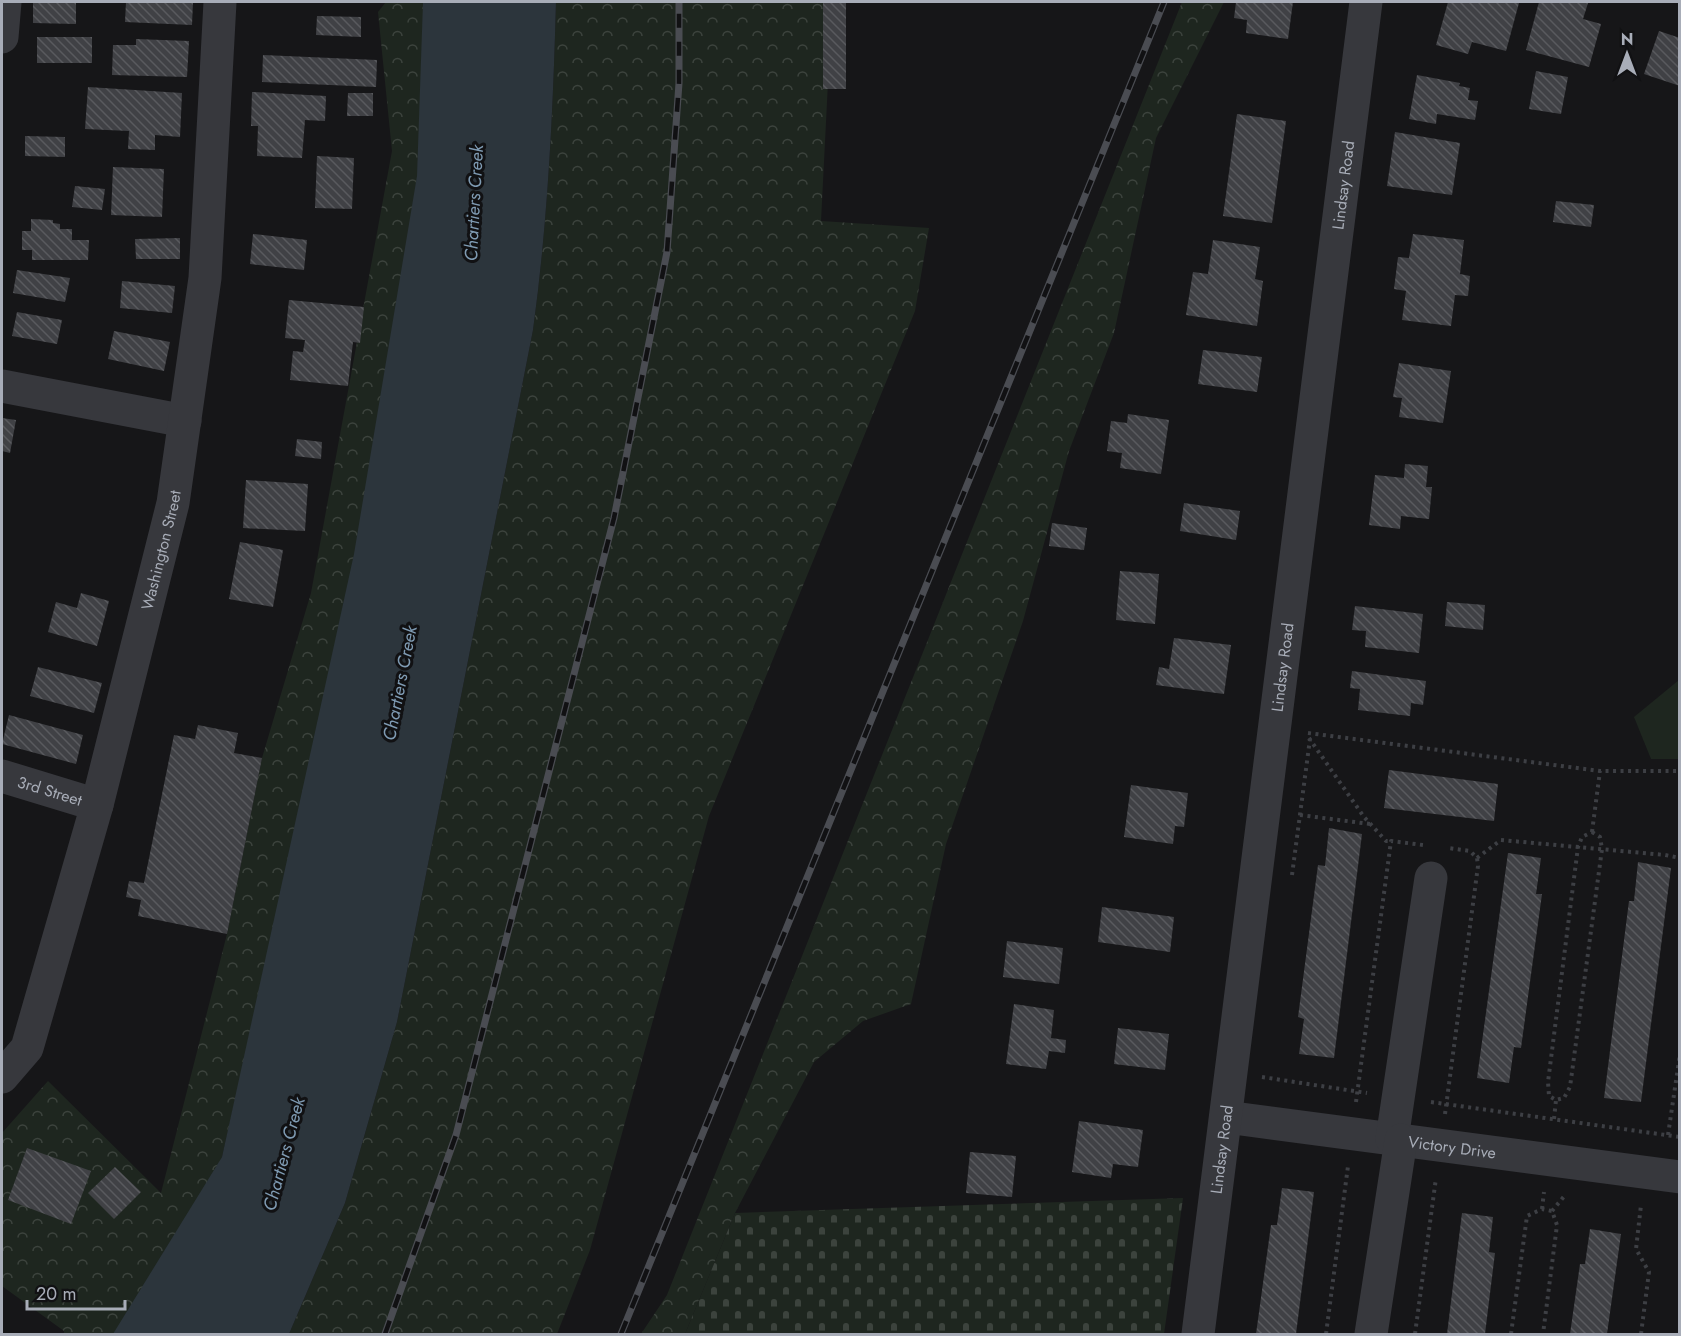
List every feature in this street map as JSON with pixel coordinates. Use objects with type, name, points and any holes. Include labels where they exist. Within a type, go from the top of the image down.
[{"type":"street","points":[[2,37],[5,2]]},
{"type":"street","name":"Washington Street","points":[[2,1077],[27,1048],[97,805],[172,503],[205,278],[220,2]]},
{"type":"street","name":"Lindsay Road","points":[[1198,1335],[1366,2]]},
{"type":"street","points":[[2,386],[184,421]]},
{"type":"street","name":"3rd Street","points":[[2,776],[97,805]]},
{"type":"street","points":[[1371,1335],[1397,1149],[1399,1097],[1431,878]]},
{"type":"street","name":"Victory Drive","points":[[1226,1117],[1397,1149],[1680,1177]]},
{"type":"path","points":[[1391,841],[1386,841],[1371,824],[1306,733],[1600,771],[1680,771]]},
{"type":"path","points":[[1593,832],[1600,771]]},
{"type":"path","points":[[1265,810],[1371,824]]},
{"type":"path","points":[[1556,1101],[1549,1096],[1548,1082],[1578,847],[1582,837],[1593,832]]},
{"type":"path","points":[[1556,1101],[1564,1098],[1570,1087],[1602,849],[1600,837],[1593,832]]},
{"type":"path","points":[[1477,858],[1501,840],[1680,858]]},
{"type":"path","points":[[1668,1135],[1680,1054]]},
{"type":"path","points":[[1231,1073],[1680,1137]]},
{"type":"path","points":[[1554,1119],[1556,1101]]},
{"type":"path","points":[[1348,1162],[1397,1149]]},
{"type":"path","points":[[1542,1209],[1545,1188],[1553,1189]]},
{"type":"path","points":[[1552,1211],[1569,1191],[1561,1190]]},
{"type":"path","points":[[1641,1201],[1636,1249],[1649,1272],[1641,1335]]},
{"type":"path","points":[[1510,1335],[1527,1216],[1542,1209],[1552,1211]]},
{"type":"path","points":[[1543,1335],[1557,1225],[1552,1211]]},
{"type":"green space","points":[[386,2],[449,2],[394,403],[222,1157],[137,1334],[64,1334],[64,1331],[2,1286],[2,1133],[48,1081],[161,1193],[227,934],[262,758],[311,593],[392,151],[378,12]]},
{"type":"green space","points":[[556,2],[832,2],[821,221],[929,228],[915,311],[709,816],[590,1250],[557,1334],[289,1334],[345,1203],[397,1022],[533,330],[549,166]]},
{"type":"green space","points":[[1182,2],[1224,2],[1156,138],[1114,333],[1069,451],[1023,621],[946,844],[911,1004],[863,1021],[814,1062],[735,1213],[685,1334],[641,1334],[667,1295]]},
{"type":"green space","points":[[1679,680],[1679,759],[1651,759],[1634,717]]},
{"type":"green space","points":[[1183,1198],[1164,1334],[685,1334],[735,1213]]},
{"type":"water","name":"Chartiers Creek","points":[[423,2],[556,2],[549,166],[533,330],[397,1022],[345,1203],[289,1334],[113,1334],[222,1157],[354,554],[417,176]]},
{"type":"building","points":[[33,2],[76,2],[76,24],[33,23]]},
{"type":"building","points":[[126,2],[193,2],[192,25],[125,22]]},
{"type":"building","points":[[823,2],[846,2],[846,89],[823,89]]},
{"type":"building","points":[[1236,2],[1293,2],[1288,39],[1246,33],[1247,20],[1234,18]]},
{"type":"building","points":[[1448,2],[1519,3],[1506,51],[1472,42],[1468,54],[1436,45]]},
{"type":"building","points":[[1539,2],[1588,3],[1583,19],[1601,24],[1589,67],[1526,50]]},
{"type":"building","points":[[317,16],[361,17],[361,37],[316,35]]},
{"type":"building","points":[[1659,31],[1680,38],[1680,86],[1644,74]]},
{"type":"building","points":[[37,37],[92,37],[92,63],[37,63]]},
{"type":"building","points":[[136,39],[189,41],[187,77],[112,75],[113,45],[136,45]]},
{"type":"building","points":[[263,55],[377,60],[376,87],[262,82]]},
{"type":"building","points":[[1536,71],[1568,77],[1561,114],[1529,109]]},
{"type":"building","points":[[1417,75],[1460,83],[1459,86],[1470,88],[1468,100],[1478,101],[1475,120],[1437,114],[1436,124],[1409,119]]},
{"type":"building","points":[[88,87],[182,93],[180,137],[155,135],[155,150],[128,149],[129,131],[85,129]]},
{"type":"building","points":[[252,92],[326,96],[325,121],[305,120],[302,158],[257,156],[258,126],[251,126]]},
{"type":"building","points":[[348,93],[373,93],[373,116],[347,116]]},
{"type":"building","points":[[1237,114],[1286,121],[1272,223],[1223,216]]},
{"type":"building","points":[[1395,132],[1460,143],[1452,195],[1387,186]]},
{"type":"building","points":[[25,136],[65,137],[65,157],[25,156]]},
{"type":"building","points":[[317,156],[354,158],[352,209],[315,208]]},
{"type":"building","points":[[113,167],[164,169],[162,217],[111,215]]},
{"type":"building","points":[[75,186],[105,189],[102,210],[72,207]]},
{"type":"building","points":[[1556,201],[1594,205],[1591,227],[1553,222]]},
{"type":"building","points":[[31,219],[53,220],[53,223],[60,224],[60,229],[72,229],[72,240],[89,240],[88,260],[32,260],[32,250],[22,250],[22,231],[31,231]]},
{"type":"building","points":[[253,234],[307,240],[304,270],[250,264]]},
{"type":"building","points":[[1413,234],[1464,240],[1460,274],[1470,276],[1468,296],[1455,295],[1451,326],[1402,320],[1406,291],[1394,289],[1398,257],[1409,258]]},
{"type":"building","points":[[180,238],[180,259],[136,259],[135,239]]},
{"type":"building","points":[[1213,240],[1260,247],[1255,279],[1263,281],[1257,326],[1186,315],[1193,272],[1208,274]]},
{"type":"building","points":[[17,270],[70,278],[65,302],[13,293]]},
{"type":"building","points":[[122,281],[175,286],[172,313],[120,308]]},
{"type":"building","points":[[289,300],[364,307],[360,343],[353,342],[348,386],[290,380],[293,351],[303,352],[305,340],[285,338]]},
{"type":"building","points":[[17,312],[62,320],[57,344],[12,336]]},
{"type":"building","points":[[114,331],[170,342],[164,371],[108,359]]},
{"type":"building","points":[[1203,350],[1262,357],[1257,392],[1198,384]]},
{"type":"building","points":[[1399,363],[1451,371],[1443,423],[1399,417],[1402,398],[1393,397]]},
{"type":"building","points":[[1128,414],[1169,420],[1161,474],[1120,468],[1122,453],[1107,451],[1111,421],[1127,423]]},
{"type":"building","points":[[2,418],[16,420],[10,453],[2,451]]},
{"type":"building","points":[[297,439],[322,442],[321,459],[295,456]]},
{"type":"building","points":[[1405,464],[1428,466],[1426,487],[1432,487],[1429,519],[1401,516],[1400,529],[1369,525],[1375,475],[1404,478]]},
{"type":"building","points":[[246,480],[308,484],[305,531],[243,528]]},
{"type":"building","points":[[1184,503],[1240,511],[1236,540],[1180,531]]},
{"type":"building","points":[[1052,523],[1087,528],[1084,550],[1049,546]]},
{"type":"building","points":[[240,542],[283,550],[273,607],[229,599]]},
{"type":"building","points":[[1120,571],[1159,574],[1155,624],[1116,620]]},
{"type":"building","points":[[81,593],[109,601],[97,646],[48,632],[56,602],[77,608]]},
{"type":"building","points":[[1447,602],[1485,605],[1483,630],[1445,626]]},
{"type":"building","points":[[1355,606],[1423,614],[1419,653],[1365,647],[1366,631],[1352,630]]},
{"type":"building","points":[[1174,638],[1231,645],[1224,694],[1156,685],[1159,667],[1169,669]]},
{"type":"building","points":[[38,667],[102,683],[94,713],[30,696]]},
{"type":"building","points":[[1352,671],[1426,681],[1423,705],[1411,703],[1410,716],[1358,710],[1360,689],[1350,688]]},
{"type":"building","points":[[9,715],[83,735],[76,764],[2,744]]},
{"type":"building","points":[[198,725],[238,733],[234,753],[262,758],[227,934],[138,916],[141,900],[126,897],[129,881],[144,883],[174,735],[195,739]]},
{"type":"building","points":[[1389,770],[1498,784],[1494,821],[1384,808]]},
{"type":"building","points":[[1131,785],[1188,793],[1184,827],[1175,826],[1173,844],[1124,837]]},
{"type":"building","points":[[1329,828],[1362,834],[1334,1058],[1299,1054],[1304,1019],[1298,1017],[1318,865],[1325,866]]},
{"type":"building","points":[[1508,853],[1541,858],[1536,894],[1542,894],[1521,1048],[1514,1047],[1509,1083],[1477,1078]]},
{"type":"building","points":[[1638,862],[1671,868],[1641,1102],[1604,1098],[1629,901],[1634,901]]},
{"type":"building","points":[[1102,907],[1174,917],[1170,952],[1098,942]]},
{"type":"building","points":[[1007,941],[1063,948],[1059,984],[1003,977]]},
{"type":"building","points":[[1014,1004],[1054,1010],[1051,1038],[1066,1040],[1065,1053],[1049,1051],[1046,1069],[1006,1064]]},
{"type":"building","points":[[1118,1028],[1169,1034],[1165,1070],[1114,1064]]},
{"type":"building","points":[[1079,1121],[1143,1130],[1138,1167],[1113,1164],[1111,1178],[1072,1172]]},
{"type":"building","points":[[27,1148],[91,1171],[71,1224],[8,1200]]},
{"type":"building","points":[[970,1152],[1016,1156],[1012,1197],[966,1193]]},
{"type":"building","points":[[115,1167],[141,1192],[114,1219],[88,1193]]},
{"type":"building","points":[[1282,1188],[1314,1192],[1296,1334],[1256,1334],[1271,1225],[1277,1225]]},
{"type":"building","points":[[1462,1213],[1493,1217],[1489,1252],[1495,1253],[1485,1334],[1447,1334]]},
{"type":"building","points":[[1590,1229],[1621,1234],[1607,1334],[1570,1334],[1580,1264],[1585,1264]]},
{"type":"railway","points":[[385,1334],[456,1135],[614,518],[667,252],[679,83],[679,2]]},
{"type":"railway","points":[[621,1334],[1164,2]]}]
